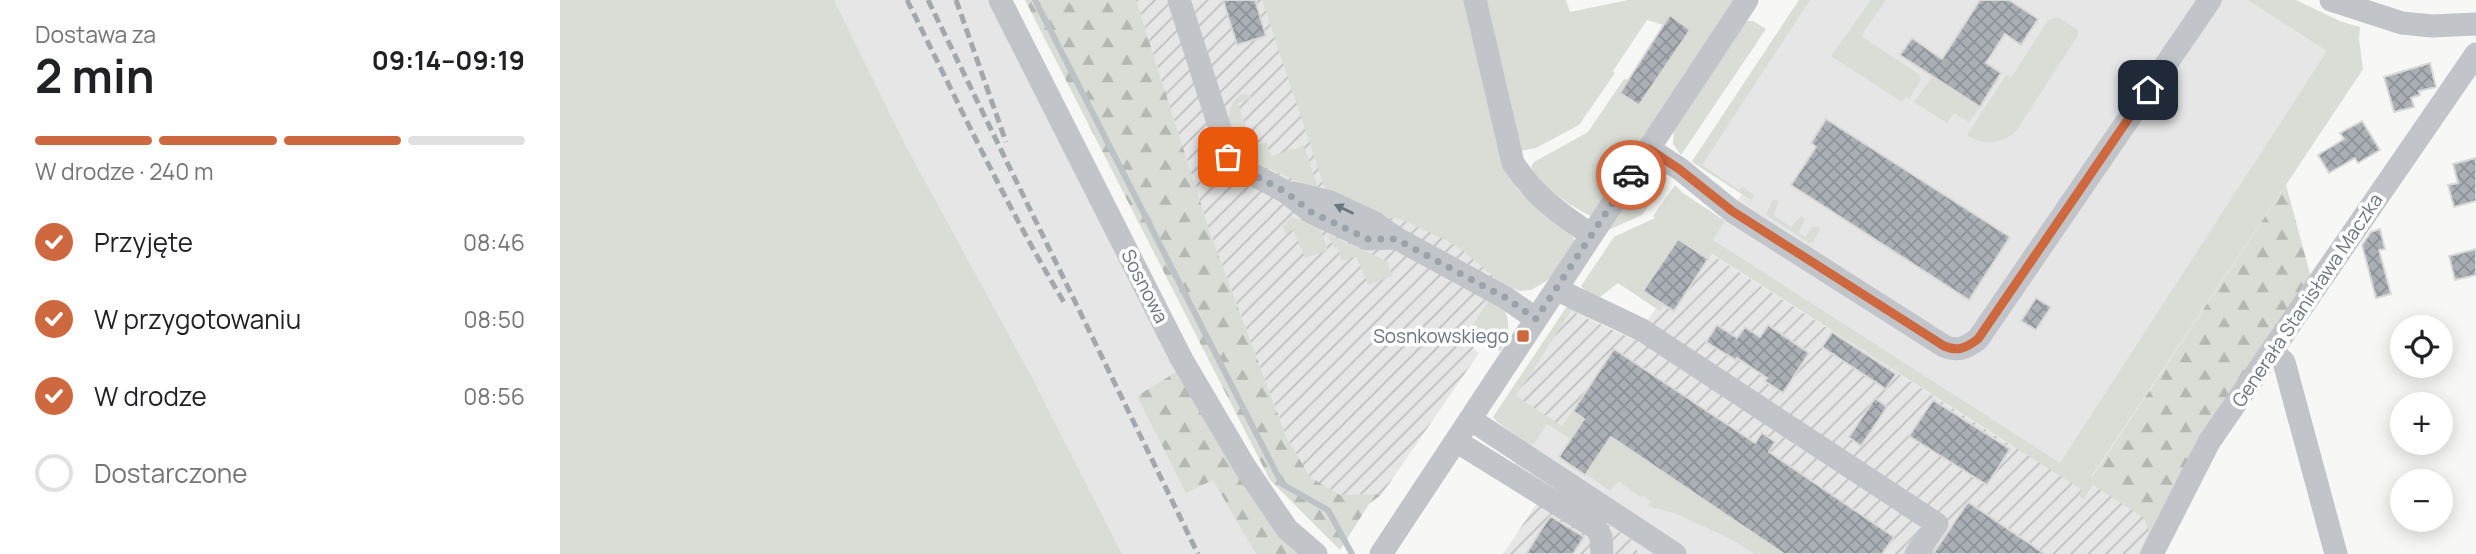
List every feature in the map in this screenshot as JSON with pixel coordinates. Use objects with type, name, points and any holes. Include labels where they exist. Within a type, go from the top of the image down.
[{"type":"street","name":"Sosnowa","points":[[1000,0],[1181,358],[1245,467],[1287,529],[1316,554]]},
{"type":"street","points":[[1179,0],[1228,157],[1234,165],[1286,192],[1311,212],[1368,239],[1396,239],[1506,298],[1536,319]]},
{"type":"street","points":[[1475,0],[1513,163],[1525,182],[1544,202],[1591,236]]},
{"type":"street","points":[[1381,554],[1747,0]]},
{"type":"street","points":[[1649,149],[1732,211],[1944,346],[1954,350],[1967,348],[1978,339],[2210,0]]},
{"type":"street","points":[[2331,0],[2402,23],[2432,26],[2476,24]]},
{"type":"street","name":"Generała Stanisława Maczka","points":[[2152,554],[2209,442],[2476,54]]},
{"type":"street","points":[[1556,289],[1642,330],[1937,524],[1916,554]]},
{"type":"street","points":[[2272,351],[2284,362],[2336,554]]},
{"type":"street","points":[[1470,419],[1675,554]]},
{"type":"street","points":[[1456,440],[1596,528],[1601,537],[1602,554]]},
{"type":"shaded area","points":[[834,0],[991,0],[1275,554],[1122,554],[1033,379],[906,146]]},
{"type":"shaded area","points":[[1136,0],[1279,0],[1488,119],[1513,287],[1473,348],[1479,353],[1382,494],[1340,495],[1310,477],[1286,436],[1210,232]]},
{"type":"shaded area","points":[[1799,0],[2278,0],[2363,69],[2082,490],[1706,250],[1742,194],[1692,161]]},
{"type":"shaded area","points":[[1659,221],[2012,446],[2092,477],[2161,521],[2146,554],[1757,554],[1515,396],[1571,311],[1635,340],[1656,308],[1618,283],[1602,295]]},
{"type":"shaded area","points":[[1551,419],[1757,554],[1639,554],[1631,539],[1513,465],[1527,444]]},
{"type":"shaded area","points":[[1548,487],[1631,539],[1639,554],[1503,554]]},
{"type":"green space","points":[[560,0],[834,0],[906,146],[1033,379],[1122,554],[560,554]]},
{"type":"green space","points":[[1025,0],[1136,0],[1210,232],[1286,436],[1310,477],[1340,495],[1382,494],[1369,504],[1340,550],[1270,480]]},
{"type":"green space","points":[[1262,0],[1464,0],[1504,166],[1519,190],[1560,222],[1575,241],[1554,274],[1531,290],[1519,291],[1501,283],[1446,240],[1400,219],[1374,216],[1327,195]]},
{"type":"green space","points":[[1486,0],[1566,0],[1570,12],[1628,0],[1735,0],[1591,216],[1549,189],[1531,167],[1534,162],[1588,132],[1624,79],[1628,80],[1620,93],[1640,105],[1690,30],[1671,16],[1664,25],[1647,20],[1579,125],[1536,148],[1520,151]]},
{"type":"green space","points":[[1799,0],[1810,0],[1702,165],[1739,190],[1743,187],[1753,194],[1751,200],[1692,162]]},
{"type":"green space","points":[[1871,0],[1886,0],[1861,36],[1920,75],[1921,80],[1909,99],[1906,97],[1902,102],[1831,56]]},
{"type":"green space","points":[[2248,0],[2296,0],[2342,22],[2360,27],[2363,69],[2092,476],[2161,521],[2146,554],[2139,554],[2149,532],[2144,518],[2093,485],[2083,499],[2078,496],[2082,490],[1712,254],[1708,259],[1677,239],[1644,291],[1664,304],[1660,311],[1618,283],[1596,300],[1581,286],[1614,237],[1655,218],[1653,216],[1675,185],[1725,221],[1713,240],[2060,463],[2327,51]]},
{"type":"green space","points":[[2058,17],[2078,30],[2079,34],[2016,131],[2004,139],[1992,142],[1979,141],[1967,135],[2006,75],[2011,78],[2048,20]]},
{"type":"green space","points":[[1745,21],[1753,21],[1766,29],[1681,155],[1673,144],[1674,131]]},
{"type":"green space","points":[[1932,77],[1979,108],[1969,122],[1954,113],[1947,123],[1914,102]]},
{"type":"green space","points":[[1242,94],[1252,98],[1238,103],[1252,146],[1267,142],[1271,156],[1304,146],[1319,191],[1252,161],[1246,155],[1235,138],[1229,119],[1234,101]]},
{"type":"green space","points":[[1653,173],[1667,179],[1642,215],[1606,231],[1642,177]]},
{"type":"green space","points":[[2286,185],[2312,281],[2161,521],[2092,477]]},
{"type":"green space","points":[[1776,199],[1779,203],[1773,215],[1791,227],[1801,216],[1805,219],[1799,233],[1806,237],[1812,227],[1819,227],[1813,242],[1809,243],[1766,215],[1772,201]]},
{"type":"green space","points":[[1291,218],[1320,229],[1328,250],[1305,258],[1293,230],[1285,233],[1283,226]]},
{"type":"green space","points":[[1327,234],[1387,261],[1393,276],[1368,285],[1356,256],[1342,261],[1337,247],[1334,248]]},
{"type":"green space","points":[[1488,301],[1503,309],[1508,320],[1506,337],[1500,351],[1469,331]]},
{"type":"green space","points":[[1567,306],[1604,319],[1602,324],[1571,311],[1516,396],[1562,426],[1573,411],[1784,554],[1754,554],[1733,540],[1677,514],[1648,506],[1651,501],[1641,495],[1640,497],[1619,481],[1610,491],[1586,474],[1571,439],[1547,424],[1535,443],[1530,445],[1497,422],[1493,417]]},
{"type":"green space","points":[[1181,369],[1301,554],[1256,554],[1213,480],[1186,493],[1137,396]]},
{"type":"building","points":[[1223,0],[1255,0],[1266,36],[1237,45]]},
{"type":"building","points":[[1980,0],[2009,0],[2038,19],[2021,45],[2005,34],[1986,63],[2001,73],[1980,107],[1900,55],[1912,38],[1942,59]]},
{"type":"building","points":[[1670,15],[1690,30],[1639,105],[1620,93]]},
{"type":"building","points":[[2430,63],[2436,87],[2419,91],[2420,95],[2411,98],[2414,107],[2394,112],[2384,77]]},
{"type":"building","points":[[1826,119],[2010,237],[1969,300],[1791,185],[1816,147],[1811,143]]},
{"type":"building","points":[[2362,121],[2380,150],[2358,163],[2355,158],[2329,173],[2318,155],[2344,139],[2340,133]]},
{"type":"building","points":[[2476,158],[2476,201],[2454,207],[2448,185],[2458,183],[2453,164]]},
{"type":"building","points":[[2380,229],[2385,249],[2379,250],[2391,294],[2376,298],[2362,245],[2371,232]]},
{"type":"building","points":[[1678,239],[1708,259],[1674,311],[1643,291]]},
{"type":"building","points":[[2476,249],[2476,275],[2455,280],[2449,256]]},
{"type":"building","points":[[2036,298],[2051,307],[2036,330],[2021,321]]},
{"type":"building","points":[[1717,325],[1737,338],[1745,327],[1760,337],[1768,325],[1809,353],[1783,393],[1765,381],[1767,378],[1737,358],[1736,360],[1706,342]]},
{"type":"building","points":[[1832,332],[1896,374],[1886,389],[1822,347]]},
{"type":"building","points":[[1614,349],[1755,443],[1762,433],[1775,442],[1769,452],[1894,537],[1882,554],[1784,554],[1611,437],[1585,475],[1559,457],[1584,419],[1573,411]]},
{"type":"building","points":[[1875,398],[1887,407],[1861,446],[1849,437]]},
{"type":"building","points":[[1933,400],[2010,449],[1987,485],[1909,436]]},
{"type":"building","points":[[1968,502],[2045,554],[1933,554]]},
{"type":"building","points":[[1550,516],[1584,537],[1573,554],[1526,554]]},
{"type":"waterway","points":[[1035,0],[1282,484],[1328,510],[1352,554]]},
{"type":"railway","points":[[907,0],[1003,192],[1065,304]]},
{"type":"railway","points":[[928,0],[1198,554]]},
{"type":"railway","points":[[956,0],[1006,142]]},
{"type":"way so far","points":[[1228,157],[1234,165],[1286,192],[1311,212],[1368,239],[1396,239],[1506,298],[1536,319],[1631,175]]},
{"type":"place","name":"Sosnkowskiego","points":[[1523,336]]},
{"type":"route","points":[[1631,175],[1649,149],[1732,211],[1944,346],[1954,350],[1967,348],[1978,339],[2148,90]]}]
